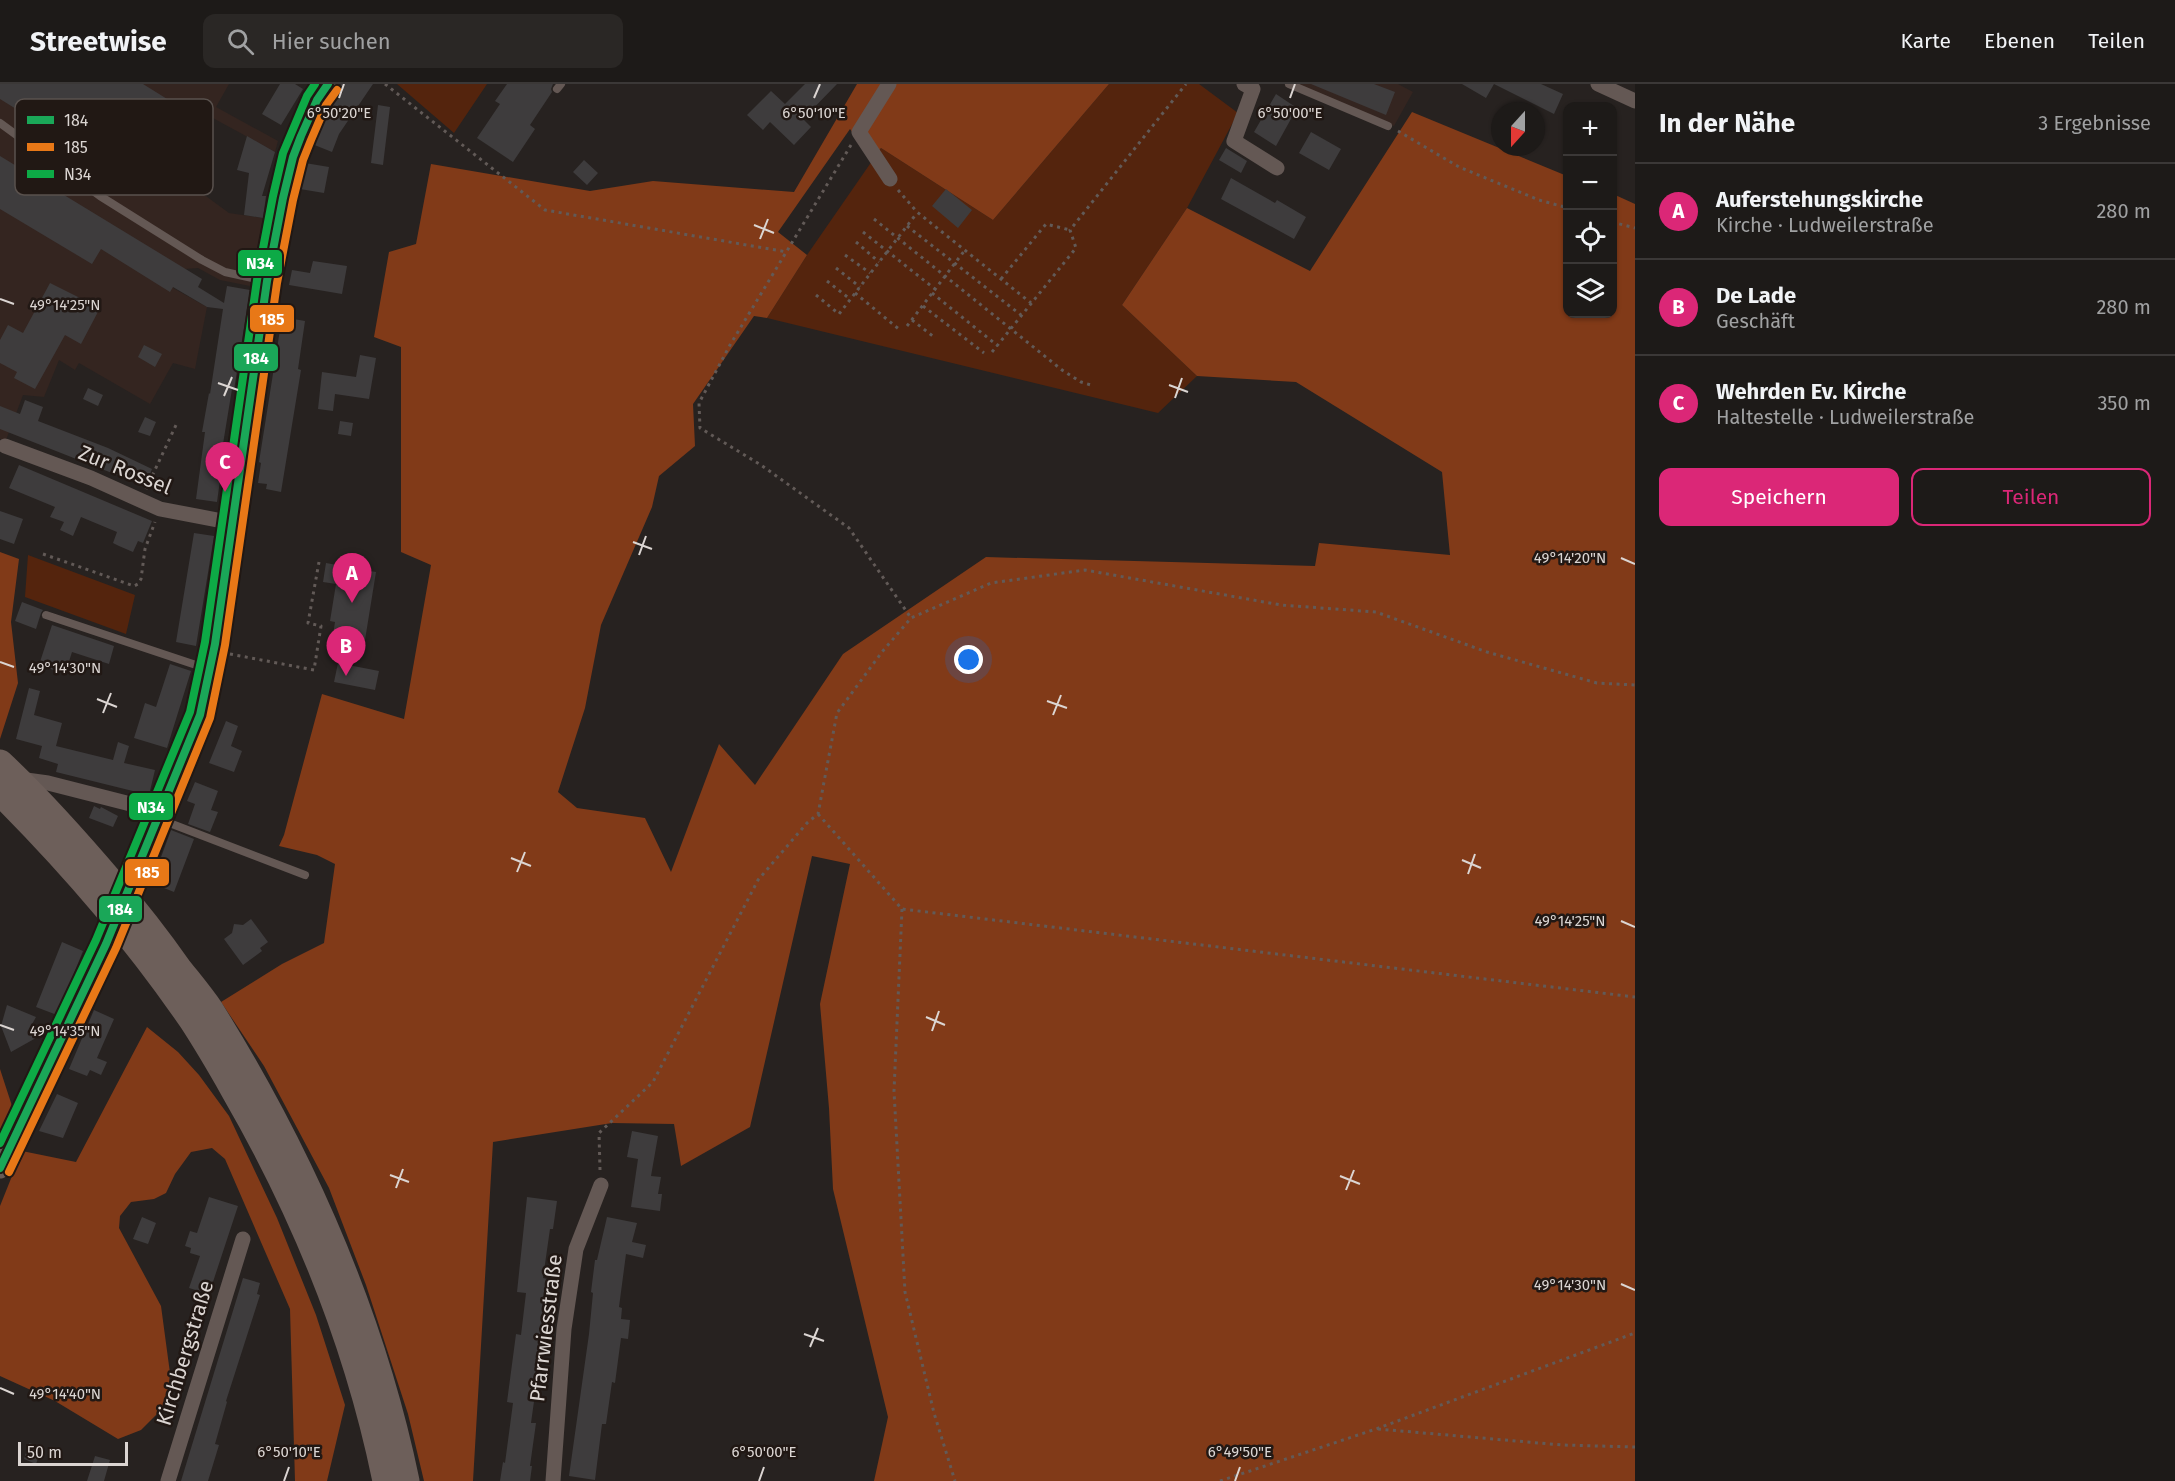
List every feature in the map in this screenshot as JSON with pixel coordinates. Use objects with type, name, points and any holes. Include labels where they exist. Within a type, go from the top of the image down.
[{"type":"highway","points":[[0,763],[69,832],[140,916],[201,1015],[275,1121],[324,1221],[359,1313],[385,1396],[406,1481]]},
{"type":"highway","points":[[0,792],[51,843],[201,1015],[305,1226],[341,1321],[366,1402],[386,1481]]},
{"type":"main road","points":[[0,1168],[106,944],[200,715],[212,660],[267,281],[283,198],[293,157],[307,121],[328,84]]},
{"type":"street","points":[[889,84],[859,132],[890,179]]},
{"type":"street","points":[[1598,84],[1635,101]]},
{"type":"street","points":[[1252,86],[1234,141],[1277,168]]},
{"type":"street","name":"Zur Rossel","points":[[5,446],[91,478],[160,509],[233,523]]},
{"type":"street","points":[[0,776],[48,783],[160,816]]},
{"type":"street","name":"Pfarrwiesstraße","points":[[553,1481],[564,1329],[576,1249],[601,1185]]},
{"type":"street","name":"Kirchbergstraße","points":[[168,1481],[243,1239]]},
{"type":"lane","points":[[1289,84],[1388,126]]},
{"type":"lane","points":[[0,123],[15,134]]},
{"type":"lane","points":[[99,195],[225,272],[267,281]]},
{"type":"lane","points":[[46,615],[212,660]]},
{"type":"lane","points":[[160,816],[305,874]]},
{"type":"path","points":[[386,84],[545,210],[787,252]]},
{"type":"path","points":[[1070,230],[1186,84]]},
{"type":"path","points":[[1388,126],[1459,167],[1539,200],[1563,207]]},
{"type":"path","points":[[859,132],[730,345],[699,403],[700,428],[761,465],[849,528],[911,618]]},
{"type":"path","points":[[890,179],[918,212],[1031,303]]},
{"type":"path","points":[[816,295],[839,314],[918,212]]},
{"type":"path","points":[[874,219],[1062,370],[1081,382],[1091,385]]},
{"type":"path","points":[[1617,223],[1635,228]]},
{"type":"path","points":[[1001,279],[1046,224],[1070,230]]},
{"type":"path","points":[[907,226],[1022,315]]},
{"type":"path","points":[[992,352],[1076,248],[1070,230]]},
{"type":"path","points":[[863,232],[935,289]]},
{"type":"path","points":[[856,242],[879,262]]},
{"type":"path","points":[[907,326],[965,250]]},
{"type":"path","points":[[845,255],[870,273]]},
{"type":"path","points":[[836,268],[860,287]]},
{"type":"path","points":[[826,281],[850,299]]},
{"type":"path","points":[[855,293],[900,330]]},
{"type":"path","points":[[932,293],[998,346]]},
{"type":"path","points":[[923,306],[984,352]]},
{"type":"path","points":[[912,320],[934,337]]},
{"type":"path","points":[[141,500],[177,423]]},
{"type":"path","points":[[44,554],[134,586],[141,579],[145,549],[160,509]]},
{"type":"path","points":[[212,660],[314,670],[321,626],[308,623],[319,562]]},
{"type":"path","points":[[601,1185],[599,1133],[652,1082],[758,880],[807,823],[818,814],[837,713],[882,652],[911,618],[991,583],[1085,570],[1281,605],[1376,612],[1487,652],[1597,683],[1635,685]]},
{"type":"path","points":[[818,814],[902,909],[1635,997]]},
{"type":"path","points":[[902,909],[894,1091],[905,1292],[934,1413],[955,1481]]},
{"type":"path","points":[[1221,1481],[1376,1429],[1635,1333]]},
{"type":"path","points":[[1376,1429],[1562,1445],[1635,1447]]},
{"type":"shaded area","points":[[0,84],[229,84],[216,107],[278,141],[275,152],[213,118],[213,99],[15,99],[15,195],[204,195],[229,213],[263,218],[250,286],[220,280],[198,268],[184,269],[173,288],[207,307],[195,369],[173,363],[150,404],[79,363],[75,370],[59,360],[44,397],[23,395],[6,440],[0,439]]},
{"type":"shaded area","points":[[397,84],[487,84],[454,133]]},
{"type":"shaded area","points":[[857,84],[1109,84],[993,220],[881,148],[872,158],[850,129],[778,232],[807,255],[767,318],[754,316],[693,404],[695,446],[659,476],[652,507],[601,625],[585,708],[558,792],[577,808],[645,818],[671,872],[719,744],[755,785],[843,654],[986,557],[1315,566],[1319,543],[1450,555],[1442,472],[1296,382],[1197,376],[1122,305],[1187,208],[1310,271],[1412,112],[1491,145],[1491,156],[1519,156],[1563,174],[1563,318],[1617,318],[1617,196],[1635,204],[1635,1481],[874,1481],[888,1417],[833,1189],[820,1004],[850,864],[812,856],[750,1127],[681,1166],[674,1124],[612,1123],[493,1142],[473,1481],[424,1481],[408,1414],[366,1285],[329,1188],[264,1066],[221,1002],[282,964],[324,943],[335,864],[317,855],[279,846],[284,835],[322,694],[404,719],[431,565],[401,552],[401,347],[374,337],[389,252],[416,244],[431,164],[590,191],[653,181],[794,192]]},
{"type":"shaded area","points":[[1109,84],[1199,84],[1238,113],[1187,208],[1122,305],[1197,376],[1158,413],[767,318],[807,255],[881,148],[993,220]]},
{"type":"shaded area","points":[[1293,84],[1398,84],[1413,92],[1394,126]]},
{"type":"shaded area","points":[[0,552],[19,559],[11,622],[18,683],[0,739]]},
{"type":"shaded area","points":[[28,555],[135,595],[126,634],[25,597]]},
{"type":"shaded area","points":[[147,1027],[178,1052],[199,1075],[229,1116],[277,1218],[316,1315],[345,1405],[327,1481],[295,1481],[290,1309],[225,1159],[212,1148],[191,1152],[175,1174],[166,1193],[154,1199],[131,1202],[120,1216],[119,1228],[161,1306],[170,1373],[167,1404],[141,1430],[118,1439],[55,1401],[0,1376],[0,1206],[22,1151],[76,1162]]},
{"type":"shaded area","points":[[0,1069],[13,1109],[0,1131]]},
{"type":"building","points":[[0,84],[143,84],[167,99],[15,99],[15,108],[0,99]]},
{"type":"building","points":[[280,84],[295,84],[303,89],[281,125],[262,114]]},
{"type":"building","points":[[341,84],[373,84],[339,134],[332,152],[312,144],[328,106]]},
{"type":"building","points":[[507,84],[553,84],[552,92],[530,125],[535,129],[513,162],[477,138],[500,104],[495,101]]},
{"type":"building","points":[[805,84],[837,84],[803,119],[811,127],[794,145],[770,122],[763,130],[747,115],[771,91],[785,104]]},
{"type":"building","points":[[1311,84],[1374,84],[1395,92],[1386,115]]},
{"type":"building","points":[[1462,84],[1494,84],[1486,98]]},
{"type":"building","points":[[1494,84],[1541,84],[1563,94],[1554,114],[1545,110],[1545,102],[1530,102]]},
{"type":"building","points":[[1276,94],[1297,108],[1276,146],[1254,132]]},
{"type":"building","points":[[378,105],[390,107],[383,165],[371,163]]},
{"type":"building","points":[[1311,132],[1341,149],[1329,170],[1299,153]]},
{"type":"building","points":[[247,136],[275,152],[262,196],[266,196],[263,218],[244,215],[249,173],[237,170]]},
{"type":"building","points":[[1226,148],[1247,161],[1241,173],[1219,160]]},
{"type":"building","points":[[0,156],[15,165],[15,195],[64,195],[202,279],[198,287],[224,303],[227,286],[250,290],[222,450],[224,451],[217,502],[196,499],[205,432],[202,432],[223,309],[207,307],[173,287],[170,292],[101,249],[92,264],[0,209]]},
{"type":"building","points":[[584,160],[598,173],[587,185],[573,172]]},
{"type":"building","points":[[305,163],[329,167],[324,193],[300,189]]},
{"type":"building","points":[[1231,178],[1275,203],[1277,200],[1306,217],[1294,239],[1221,199]]},
{"type":"building","points":[[946,189],[972,210],[958,228],[932,206]]},
{"type":"building","points":[[313,261],[347,266],[342,294],[289,285],[292,270],[310,273]]},
{"type":"building","points":[[50,283],[100,308],[81,344],[65,335],[35,389],[14,378],[17,372],[0,363],[0,340],[8,325],[23,333]]},
{"type":"building","points":[[282,317],[305,321],[298,369],[301,370],[281,492],[266,489],[267,484],[258,483],[261,463],[259,462]]},
{"type":"building","points":[[144,345],[162,354],[155,367],[138,357]]},
{"type":"building","points":[[360,355],[376,358],[369,399],[335,394],[333,411],[318,409],[322,372],[356,377]]},
{"type":"building","points":[[88,388],[103,395],[98,406],[83,399]]},
{"type":"building","points":[[25,400],[43,407],[38,421],[108,448],[152,469],[145,486],[0,429],[0,406],[20,414]]},
{"type":"building","points":[[145,417],[156,422],[150,436],[138,432]]},
{"type":"building","points":[[340,421],[353,423],[351,436],[338,434]]},
{"type":"building","points":[[19,465],[152,521],[143,543],[138,541],[133,552],[113,543],[117,532],[81,517],[73,536],[60,530],[64,522],[50,517],[55,507],[9,488]]},
{"type":"building","points":[[0,511],[23,519],[14,544],[0,539]]},
{"type":"building","points":[[194,533],[214,536],[196,646],[176,642]]},
{"type":"building","points":[[326,563],[376,572],[365,640],[333,635],[335,622],[330,621],[336,584],[323,582]]},
{"type":"building","points":[[22,602],[43,610],[36,629],[15,621]]},
{"type":"building","points":[[52,625],[114,646],[109,664],[72,652],[65,674],[39,665]]},
{"type":"building","points":[[338,663],[379,671],[375,690],[334,682]]},
{"type":"building","points":[[170,664],[191,671],[167,748],[134,738],[145,703],[156,707]]},
{"type":"building","points":[[29,688],[40,691],[34,715],[62,723],[56,746],[113,760],[118,742],[129,746],[124,763],[155,770],[149,795],[56,772],[58,764],[39,758],[42,746],[16,739]]},
{"type":"building","points":[[226,721],[238,726],[231,746],[242,751],[234,772],[209,763]]},
{"type":"building","points":[[195,782],[218,791],[211,810],[218,812],[210,832],[188,824],[195,804],[187,801]]},
{"type":"building","points":[[94,806],[118,816],[113,827],[89,818]]},
{"type":"building","points":[[171,830],[194,839],[174,892],[159,886],[161,882],[153,879]]},
{"type":"building","points":[[251,919],[268,942],[260,948],[262,951],[243,965],[224,939],[232,933],[234,924],[243,925]]},
{"type":"building","points":[[62,942],[83,951],[57,1015],[36,1007]]},
{"type":"building","points":[[7,1005],[36,1017],[30,1028],[43,1034],[11,1052],[1,1026]]},
{"type":"building","points":[[94,1010],[114,1019],[97,1058],[107,1062],[101,1075],[90,1070],[87,1076],[69,1069]]},
{"type":"building","points":[[57,1094],[78,1103],[63,1138],[39,1131]]},
{"type":"building","points":[[632,1131],[658,1136],[651,1176],[661,1177],[658,1194],[662,1194],[660,1211],[631,1207],[638,1159],[627,1157]]},
{"type":"building","points":[[209,1197],[238,1206],[209,1294],[189,1288],[200,1256],[190,1253],[191,1248],[185,1246],[190,1231],[197,1233]]},
{"type":"building","points":[[527,1197],[557,1201],[553,1229],[550,1229],[543,1278],[547,1279],[531,1423],[536,1423],[530,1466],[532,1466],[530,1481],[500,1481],[503,1462],[505,1463],[513,1403],[507,1402],[516,1334],[521,1335],[526,1293],[517,1292]]},
{"type":"building","points":[[142,1217],[156,1223],[148,1244],[133,1239]]},
{"type":"building","points":[[607,1217],[637,1223],[632,1242],[646,1245],[643,1258],[626,1254],[619,1307],[622,1308],[621,1319],[630,1320],[628,1339],[621,1338],[615,1383],[612,1382],[606,1424],[602,1424],[595,1480],[569,1476],[589,1334],[595,1260],[597,1260]]},
{"type":"building","points":[[243,1278],[260,1283],[257,1294],[260,1295],[226,1401],[215,1444],[219,1445],[208,1481],[181,1481]]},
{"type":"building","points":[[29,1443],[42,1447],[36,1464],[24,1459]]},
{"type":"building","points":[[95,1456],[110,1460],[104,1481],[87,1481]]},
{"type":"transit line","name":"N34","points":[[0,1143],[96,940],[190,712],[205,642],[257,280],[273,196],[283,153],[307,96],[315,84]]},
{"type":"transit line","name":"184","points":[[0,1168],[106,944],[200,715],[215,644],[267,281],[283,198],[293,157],[301,136],[317,100],[328,84]]},
{"type":"transit line","name":"185","points":[[9,1172],[116,948],[210,718],[225,645],[277,283],[293,200],[303,160],[326,105],[337,90]]},
{"type":"place","name":"Wehrden Ev. Kirche","points":[[225,492]]},
{"type":"place","name":"Auferstehungskirche","points":[[352,603]]},
{"type":"place","name":"De Lade","points":[[346,676]]}]
